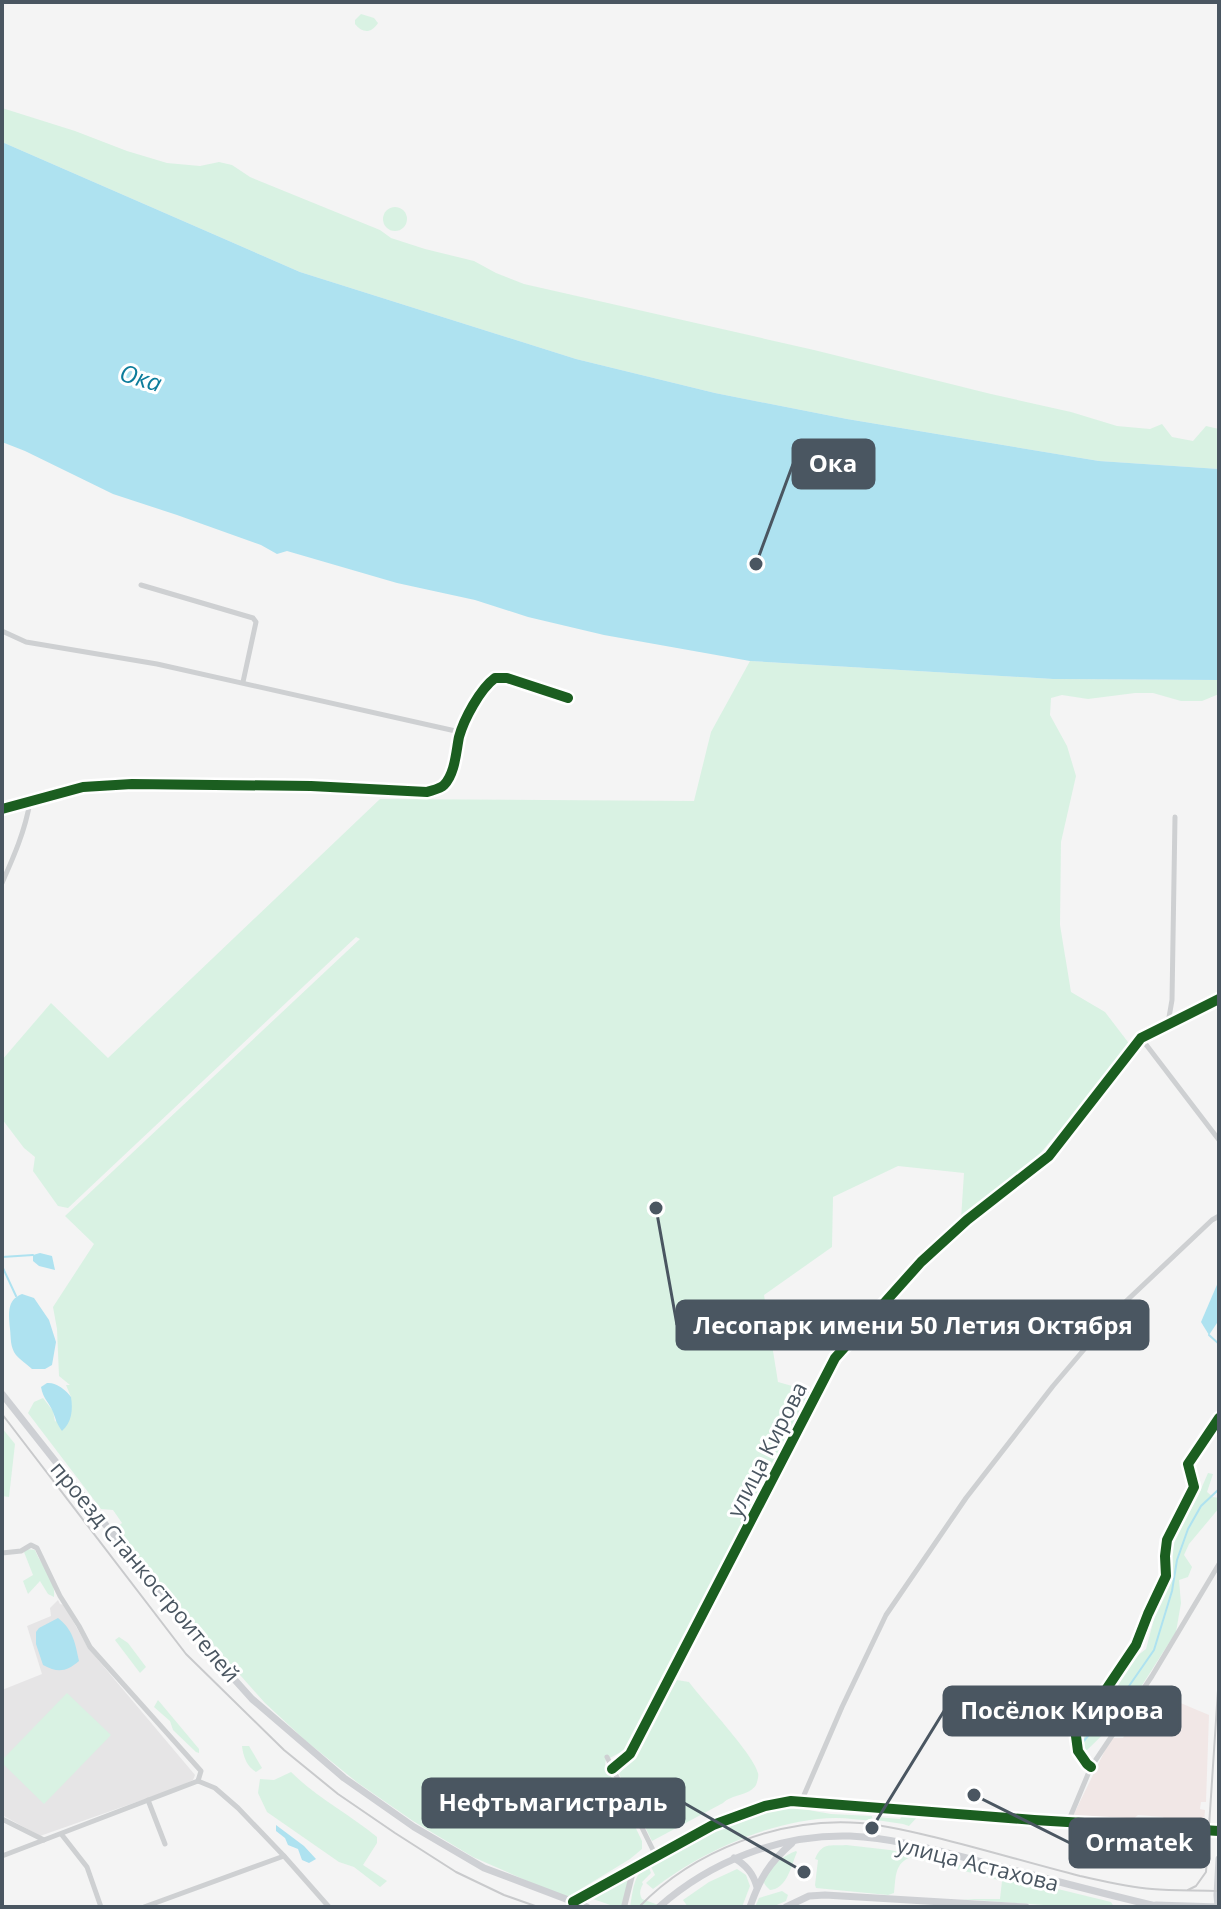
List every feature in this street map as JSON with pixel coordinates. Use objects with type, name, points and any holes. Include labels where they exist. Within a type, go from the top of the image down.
[{"type":"main road","name":"проезд Станкостроителей","points":[[2,1394],[164,1600],[252,1699],[344,1778],[414,1827],[484,1868],[587,1907]]},
{"type":"main road","name":"улица Астахова","points":[[659,1907],[708,1871],[734,1858],[766,1847],[822,1837],[850,1836],[907,1843],[1160,1907]]},
{"type":"main road","points":[[750,1907],[772,1861],[793,1842]]},
{"type":"main road","points":[[734,1858],[749,1869],[757,1887]]},
{"type":"main road","points":[[1218,1907],[1219,1859]]},
{"type":"main road","name":"улица Астахова","points":[[786,1907],[809,1896],[825,1895],[1026,1907]]},
{"type":"main road","name":"улица Астахова","points":[[1150,1905],[1218,1907]]},
{"type":"street","points":[[141,585],[253,618],[256,622],[243,682]]},
{"type":"street","points":[[2,631],[26,642],[157,664],[460,732]]},
{"type":"street","points":[[2,809],[83,787],[132,784],[311,786],[427,792],[444,785],[460,732],[480,692],[495,678],[507,678],[568,698]]},
{"type":"street","points":[[2,883],[19,846],[30,802]]},
{"type":"street","points":[[1168,1024],[1172,1000],[1175,817]]},
{"type":"street","name":"улица Кирова","points":[[612,1769],[630,1754],[835,1358],[921,1262],[967,1220],[1049,1156],[1141,1038],[1219,999]]},
{"type":"street","points":[[1141,1038],[1219,1140]]},
{"type":"street","points":[[801,1802],[886,1615],[966,1498],[1053,1386],[1121,1306],[1219,1216]]},
{"type":"street","points":[[1091,1767],[1078,1751],[1076,1736],[1079,1721],[1101,1697],[1136,1645],[1166,1576],[1167,1540],[1194,1487],[1188,1464],[1219,1418]]},
{"type":"street","points":[[2,1553],[21,1551],[31,1545],[37,1548],[90,1647],[215,1788],[284,1856],[329,1907]]},
{"type":"street","points":[[1068,1822],[1091,1767],[1152,1676],[1219,1564]]},
{"type":"street","points":[[607,1757],[656,1856]]},
{"type":"street","points":[[198,1781],[201,1771]]},
{"type":"street","points":[[2,1856],[198,1781],[215,1788]]},
{"type":"street","points":[[148,1800],[165,1844]]},
{"type":"street","name":"улица Астахова","points":[[573,1902],[713,1825],[739,1814],[791,1801],[1219,1831]]},
{"type":"street","points":[[2,1819],[44,1841]]},
{"type":"street","points":[[62,1835],[87,1867],[101,1907]]},
{"type":"street","points":[[144,1907],[284,1856]]},
{"type":"street","points":[[624,1907],[634,1867]]},
{"type":"shaded area","points":[[58,1600],[64,1605],[88,1648],[195,1775],[193,1780],[179,1787],[40,1836],[2,1815],[2,1690],[42,1674],[27,1626],[51,1616],[50,1608]]},
{"type":"shaded area","points":[[1152,1691],[1209,1715],[1206,1802],[1201,1802],[1200,1809],[1205,1810],[1204,1824],[1138,1815],[1133,1819],[1073,1816],[1111,1738],[1123,1738]]},
{"type":"green space","points":[[361,14],[374,18],[378,23],[369,31],[361,29],[355,20]]},
{"type":"green space","points":[[2,108],[167,163],[200,166],[219,162],[232,165],[250,177],[380,230],[391,238],[474,261],[524,284],[814,350],[1117,426],[1150,429],[1162,424],[1172,437],[1193,441],[1206,426],[1219,429],[1219,469],[1099,461],[847,419],[715,393],[576,359],[300,272],[2,142]]},
{"type":"green space","points":[[395,207],[406,214],[407,219],[400,230],[395,231],[384,224],[383,219],[390,208]]},
{"type":"green space","points":[[750,661],[1053,679],[1219,680],[1219,694],[1202,701],[1181,701],[1153,693],[1088,699],[1062,695],[1051,698],[1050,715],[1067,746],[1076,776],[1061,842],[1060,925],[1071,992],[1105,1012],[1131,1046],[1032,1163],[961,1219],[964,1173],[898,1166],[833,1197],[832,1247],[764,1295],[778,1382],[810,1391],[630,1747],[610,1758],[607,1756],[605,1764],[642,1841],[642,1849],[566,1898],[473,1857],[413,1821],[358,1783],[306,1741],[265,1703],[160,1585],[115,1529],[122,1523],[113,1510],[101,1509],[28,1413],[34,1402],[43,1398],[53,1411],[55,1422],[71,1397],[66,1385],[70,1385],[59,1376],[53,1307],[94,1244],[65,1216],[360,939],[356,937],[68,1208],[58,1206],[33,1171],[35,1157],[24,1148],[2,1119],[2,1060],[51,1003],[108,1058],[380,799],[694,801],[711,732]]},
{"type":"green space","points":[[2,1428],[15,1444],[9,1497],[2,1496]]},
{"type":"green space","points":[[1208,1473],[1213,1474],[1207,1492],[1219,1498],[1219,1508],[1189,1544],[1184,1555],[1192,1567],[1188,1577],[1179,1580],[1181,1603],[1176,1632],[1123,1715],[1087,1750],[1070,1749],[1071,1740],[1108,1695],[1120,1674],[1146,1649],[1159,1600],[1168,1580],[1172,1545]]},
{"type":"green space","points":[[27,1549],[35,1550],[50,1578],[54,1597],[48,1594],[40,1581],[28,1594],[23,1581],[33,1575],[24,1552]]},
{"type":"green space","points":[[119,1637],[128,1643],[146,1667],[140,1673],[115,1640]]},
{"type":"green space","points":[[677,1680],[689,1682],[748,1754],[758,1778],[749,1791],[652,1841],[619,1774],[638,1749]]},
{"type":"green space","points":[[67,1693],[111,1735],[44,1804],[2,1760]]},
{"type":"green space","points":[[158,1700],[199,1749],[199,1753],[173,1730],[170,1721],[154,1707]]},
{"type":"green space","points":[[242,1746],[249,1746],[262,1768],[256,1772],[250,1767]]},
{"type":"green space","points":[[291,1772],[377,1837],[377,1843],[363,1865],[387,1881],[380,1887],[267,1812],[258,1793],[260,1779],[274,1780]]},
{"type":"green space","points":[[781,1808],[872,1816],[873,1821],[836,1818],[788,1824],[716,1850],[653,1889],[646,1883],[655,1875],[651,1867],[654,1862],[716,1831]]},
{"type":"green space","points":[[905,1813],[919,1815],[909,1826],[876,1820],[876,1817],[900,1819]]},
{"type":"green space","points":[[846,1845],[947,1862],[1111,1902],[1114,1907],[961,1899],[1000,1899],[1002,1881],[912,1857],[899,1867],[894,1893],[888,1895],[816,1888],[818,1860],[815,1859],[818,1854],[827,1846]]},
{"type":"green space","points":[[796,1851],[781,1886],[770,1890],[764,1882],[766,1874],[777,1862]]},
{"type":"green space","points":[[648,1865],[651,1873],[642,1882],[641,1897],[664,1907],[630,1907],[637,1878]]},
{"type":"green space","points":[[737,1869],[746,1875],[750,1886],[742,1907],[688,1907],[683,1900],[709,1882]]},
{"type":"green space","points":[[627,1876],[622,1906],[593,1899],[595,1893]]},
{"type":"green space","points":[[782,1891],[788,1895],[786,1901],[772,1907],[755,1907],[759,1898]]},
{"type":"water","points":[[2,142],[300,272],[576,359],[715,393],[847,419],[1099,461],[1219,469],[1219,680],[1053,679],[750,661],[604,635],[528,617],[475,600],[397,583],[287,551],[277,554],[261,545],[113,494],[2,442]]},
{"type":"water","points":[[33,1255],[52,1256],[55,1270],[33,1261]]},
{"type":"water","points":[[1219,1280],[1219,1320],[1209,1335],[1201,1322]]},
{"type":"water","points":[[22,1294],[34,1298],[49,1320],[56,1342],[52,1365],[45,1369],[32,1369],[13,1349],[10,1308],[13,1300]]},
{"type":"water","points":[[47,1383],[60,1387],[71,1397],[71,1416],[62,1431],[42,1391],[41,1387]]},
{"type":"water","points":[[58,1618],[75,1642],[79,1661],[62,1670],[43,1665],[36,1644],[39,1628]]},
{"type":"water","points":[[276,1825],[316,1859],[309,1863],[302,1860],[298,1849],[288,1845],[276,1831]]},
{"type":"waterway","points":[[2,1257],[33,1255]]},
{"type":"waterway","points":[[2,1266],[16,1296]]},
{"type":"waterway","points":[[1209,1335],[1219,1344]]},
{"type":"waterway","points":[[1082,1743],[1120,1699],[1154,1650],[1188,1529],[1201,1506],[1218,1490]]},
{"type":"tram line","points":[[1188,1890],[1196,1886],[1206,1872],[1219,1675]]},
{"type":"tram line","points":[[639,1907],[686,1869],[740,1841],[770,1832],[830,1823],[880,1825],[1125,1885],[1160,1890],[1219,1891]]},
{"type":"railway","points":[[2,1414],[186,1654],[284,1750],[338,1794],[456,1872],[538,1907]]},
{"type":"cycle path","points":[[2,809],[83,787],[132,784],[311,786],[427,792],[440,788],[448,780],[465,722],[478,697],[495,678],[507,678],[568,698]]},
{"type":"cycle path","points":[[612,1769],[630,1754],[835,1358],[921,1262],[967,1220],[1049,1156],[1141,1038],[1219,999]]},
{"type":"cycle path","points":[[1091,1767],[1078,1751],[1076,1736],[1079,1721],[1101,1697],[1136,1645],[1166,1576],[1167,1540],[1194,1487],[1188,1464],[1219,1418]]},
{"type":"cycle path","points":[[573,1902],[713,1825],[765,1806],[791,1801],[1219,1831]]},
{"type":"place","name":"Ока","points":[[756,564]]},
{"type":"place","name":"Лесопарк имени 50 Летия Октября","points":[[656,1208]]},
{"type":"place","name":"Ormatek","points":[[974,1795]]},
{"type":"place","name":"Посёлок Кирова","points":[[872,1828]]},
{"type":"place","name":"Нефтьмагистраль","points":[[804,1872]]}]
